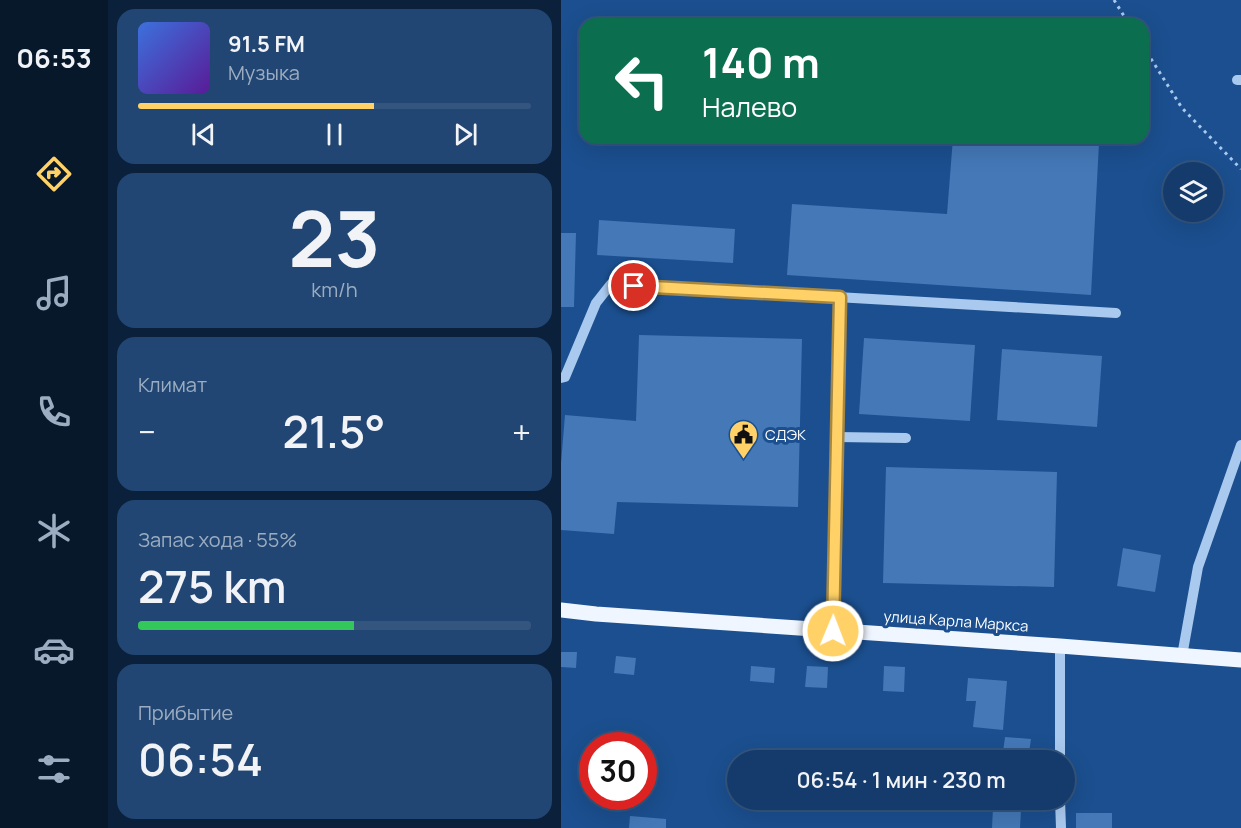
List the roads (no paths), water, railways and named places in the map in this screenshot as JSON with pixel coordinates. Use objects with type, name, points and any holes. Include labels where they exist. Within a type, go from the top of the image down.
[{"type":"main road","name":"улица Карла Маркса","points":[[561,610],[1241,660]]},
{"type":"street","points":[[561,378],[565,378],[596,303],[611,284],[1116,313]]},
{"type":"street","points":[[833,631],[840,297]]},
{"type":"street","points":[[837,437],[906,438]]},
{"type":"street","points":[[1182,656],[1198,567],[1241,445]]},
{"type":"street","points":[[1060,646],[1060,750]]},
{"type":"street","points":[[1061,810],[1061,828]]},
{"type":"place","name":"СДЭК","points":[[744,460]]}]
